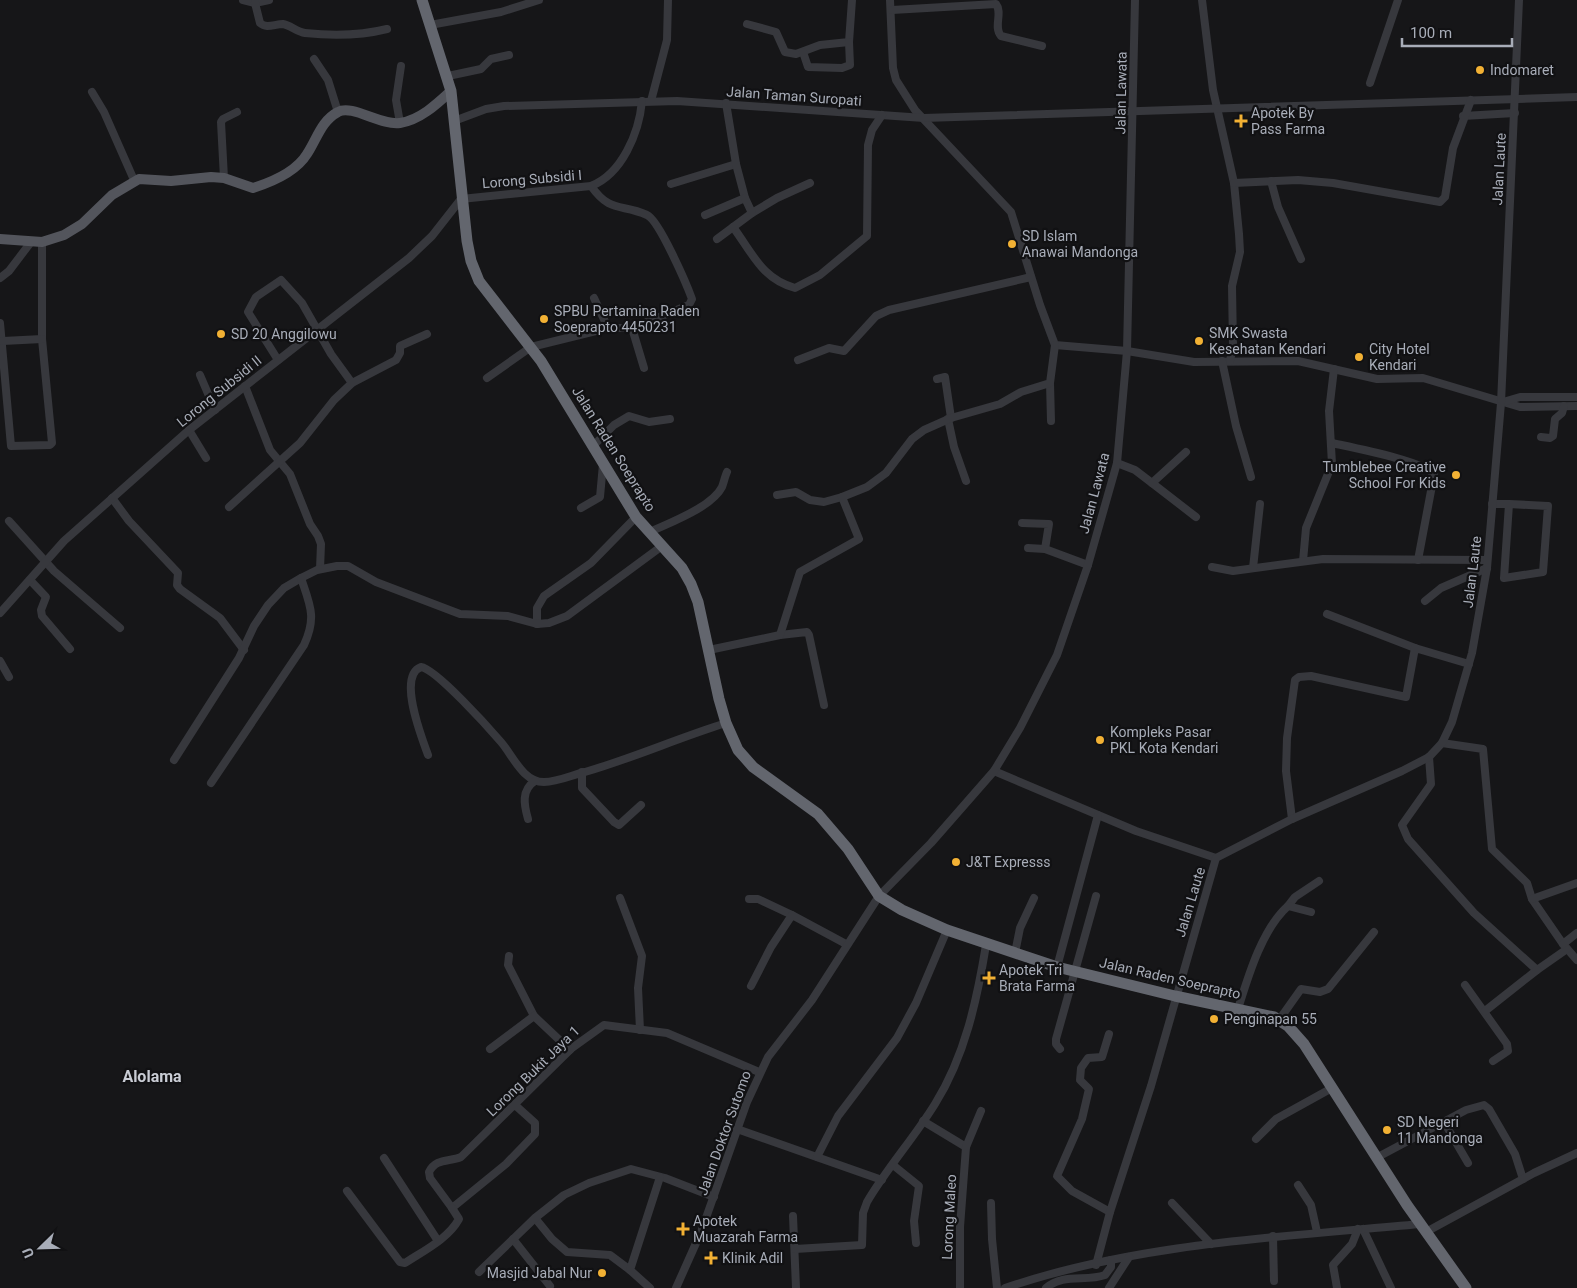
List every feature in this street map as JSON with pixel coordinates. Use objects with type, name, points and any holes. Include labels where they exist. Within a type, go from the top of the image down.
[{"type":"highway","name":"Jalan Raden Soeprapto","points":[[422,0],[448,76],[451,91],[461,199],[470,261],[479,281],[531,347],[566,399],[636,517],[682,568],[691,584],[710,650],[726,723],[744,758],[818,814],[848,850],[879,896],[902,910],[947,930],[1057,967],[1175,996],[1238,1009],[1279,1020],[1288,1026],[1304,1044],[1376,1158],[1466,1288]]},
{"type":"main road","points":[[0,239],[37,242],[64,236],[82,224],[112,195],[134,180],[224,178],[253,188],[286,173],[302,161],[326,120],[338,112],[348,110],[378,120],[400,123],[428,110],[451,91]]},
{"type":"street","points":[[243,0],[255,3],[269,0]]},
{"type":"street","points":[[430,25],[501,12],[539,0]]},
{"type":"street","points":[[651,101],[667,40],[668,0]]},
{"type":"street","points":[[803,52],[808,67],[842,68],[850,65],[849,42],[852,0]]},
{"type":"street","points":[[890,0],[892,10],[893,68],[896,80],[908,102],[1011,212],[1055,345],[1050,383],[1051,421]]},
{"type":"street","name":"Jalan Lawata","points":[[879,896],[931,843],[994,771],[1020,728],[1057,655],[1088,565],[1117,463],[1127,351],[1134,112],[1135,0]]},
{"type":"street","points":[[1202,0],[1217,107],[1234,182],[1240,252],[1232,286],[1233,346],[1230,361]]},
{"type":"street","points":[[1370,83],[1398,0]]},
{"type":"street","name":"Jalan Laute","points":[[1096,1265],[1110,1212],[1151,1086],[1175,996],[1216,858],[1292,819],[1402,771],[1429,757],[1442,743],[1452,722],[1469,664],[1484,597],[1487,568],[1501,403],[1519,0]]},
{"type":"street","points":[[255,3],[260,23],[267,26],[284,24],[304,33],[344,36],[367,34],[387,29]]},
{"type":"street","points":[[892,10],[994,4],[999,9],[999,35],[1042,46]]},
{"type":"street","points":[[746,24],[776,32],[783,49],[789,54],[803,52],[825,44],[849,42]]},
{"type":"street","points":[[448,76],[481,69],[491,59],[509,55]]},
{"type":"street","points":[[314,59],[328,80],[338,112]]},
{"type":"street","points":[[400,123],[396,100],[401,66]]},
{"type":"street","points":[[92,92],[104,112],[134,180]]},
{"type":"street","name":"Jalan Taman Suropati","points":[[454,120],[495,107],[642,101],[726,103],[924,118],[1134,112],[1217,107],[1577,98]]},
{"type":"street","points":[[1234,182],[1333,183],[1440,202],[1444,196],[1450,161],[1463,116],[1471,100]]},
{"type":"street","name":"Lorong Subsidi I","points":[[461,199],[591,186],[608,176],[629,146],[639,121],[642,101]]},
{"type":"street","points":[[726,103],[736,164],[745,198],[752,214]]},
{"type":"street","points":[[224,178],[221,122],[237,112]]},
{"type":"street","points":[[1463,116],[1515,114]]},
{"type":"street","points":[[733,227],[768,276],[783,285],[795,288],[820,274],[867,236],[868,145],[872,130],[882,115]]},
{"type":"street","points":[[671,184],[736,164]]},
{"type":"street","points":[[1271,181],[1280,214],[1301,259]]},
{"type":"street","points":[[717,239],[777,198],[810,183]]},
{"type":"street","points":[[488,378],[531,347],[608,328],[632,328],[689,304],[692,299],[662,231],[654,220],[649,215],[608,204],[601,200],[591,186]]},
{"type":"street","points":[[705,215],[745,198]]},
{"type":"street","name":"Lorong Subsidi II","points":[[0,613],[64,541],[190,430],[421,247],[461,199]]},
{"type":"street","points":[[0,278],[37,242]]},
{"type":"street","points":[[0,323],[13,448],[46,446],[52,443],[42,339],[37,242]]},
{"type":"street","points":[[798,360],[829,348],[844,351],[876,316],[889,310],[1031,277]]},
{"type":"street","points":[[278,360],[248,312],[256,297],[281,280],[302,303],[318,328],[331,354],[352,383]]},
{"type":"street","points":[[594,298],[608,328]]},
{"type":"street","points":[[632,328],[644,368]]},
{"type":"street","points":[[229,507],[300,443],[334,400],[352,383],[396,360],[400,353],[400,346],[427,334]]},
{"type":"street","points":[[3,341],[42,339]]},
{"type":"street","points":[[1055,345],[1127,351],[1194,362],[1298,361],[1377,379],[1422,378],[1501,403],[1520,407],[1577,406]]},
{"type":"street","points":[[1222,361],[1234,419],[1251,477]]},
{"type":"street","points":[[1303,561],[1306,528],[1332,464],[1329,411],[1334,369]]},
{"type":"street","points":[[200,375],[215,410]]},
{"type":"street","points":[[937,379],[945,377],[954,447],[966,480]]},
{"type":"street","points":[[777,495],[796,492],[810,500],[824,502],[842,497],[877,481],[886,474],[916,436],[949,418],[1000,404],[1021,392],[1050,383]]},
{"type":"street","points":[[245,386],[270,450],[290,474],[310,524],[318,536],[321,544],[320,570]]},
{"type":"street","points":[[1501,403],[1520,397],[1577,397]]},
{"type":"street","points":[[1541,437],[1550,438],[1553,436],[1555,419],[1562,413],[1564,406]]},
{"type":"street","points":[[593,446],[614,425],[629,416],[649,422],[670,419]]},
{"type":"street","points":[[190,430],[206,458]]},
{"type":"street","points":[[1332,443],[1417,464],[1431,470],[1434,475],[1418,560]]},
{"type":"street","points":[[1152,483],[1186,452]]},
{"type":"street","points":[[1117,463],[1135,470],[1196,517]]},
{"type":"street","points":[[581,508],[600,497],[603,464]]},
{"type":"street","points":[[650,532],[698,508],[715,497],[722,486],[726,472]]},
{"type":"street","points":[[780,635],[800,572],[859,539],[842,497]]},
{"type":"street","points":[[112,498],[129,521],[178,573],[177,584],[180,589],[220,618],[244,650]]},
{"type":"street","points":[[1253,568],[1260,504]]},
{"type":"street","points":[[1492,508],[1509,504],[1548,506],[1543,572],[1504,578],[1509,504]]},
{"type":"street","points":[[1492,508],[1508,514]]},
{"type":"street","points":[[537,624],[537,608],[540,600],[591,563],[636,517]]},
{"type":"street","points":[[9,521],[54,571],[120,628]]},
{"type":"street","points":[[1022,523],[1049,524],[1045,549]]},
{"type":"street","points":[[174,760],[244,650],[254,626],[268,605],[284,588],[301,578],[320,570],[348,566],[376,582],[460,614],[508,616],[537,624],[549,623],[567,616],[662,546]]},
{"type":"street","points":[[1028,548],[1045,549],[1088,565]]},
{"type":"street","points":[[1212,567],[1226,571],[1303,561],[1487,560]]},
{"type":"street","points":[[1425,601],[1441,588],[1487,568]]},
{"type":"street","points":[[211,783],[307,639],[312,624],[312,610],[301,578]]},
{"type":"street","points":[[30,580],[47,600],[41,610],[42,616],[70,649]]},
{"type":"street","points":[[1327,614],[1415,648],[1469,664]]},
{"type":"street","points":[[710,650],[780,635],[807,632],[824,705]]},
{"type":"street","points":[[1292,819],[1288,793],[1287,738],[1295,680],[1306,675],[1406,697],[1415,648]]},
{"type":"street","points":[[0,661],[9,677]]},
{"type":"street","points":[[428,754],[417,726],[410,682],[414,671],[421,667],[431,671],[452,690],[502,743],[524,773],[535,781],[554,781],[726,723]]},
{"type":"street","points":[[1442,743],[1483,749],[1492,850],[1527,883],[1532,899],[1577,960]]},
{"type":"street","points":[[1429,757],[1431,784],[1404,822],[1404,832],[1474,913],[1537,970]]},
{"type":"street","points":[[994,771],[1136,831],[1216,858]]},
{"type":"street","points":[[582,772],[582,788],[619,825],[641,805]]},
{"type":"street","points":[[528,819],[526,793],[535,781]]},
{"type":"street","points":[[1057,967],[1098,814]]},
{"type":"street","points":[[1238,1009],[1250,971],[1269,932],[1295,897],[1319,881]]},
{"type":"street","points":[[1532,899],[1577,883]]},
{"type":"street","name":"Jalan Doktor Sutomo","points":[[676,1288],[701,1232],[759,1072],[768,1057],[812,1000],[846,944],[879,896]]},
{"type":"street","points":[[1060,1049],[1056,1044],[1056,1039],[1096,896]]},
{"type":"street","points":[[620,898],[642,956],[638,988],[640,1030]]},
{"type":"street","points":[[1014,953],[1020,928],[1034,898]]},
{"type":"street","points":[[749,899],[764,901],[846,944]]},
{"type":"street","points":[[1288,906],[1311,912]]},
{"type":"street","points":[[751,986],[771,947],[792,915]]},
{"type":"street","points":[[817,1157],[838,1116],[897,1038],[916,1003],[947,930]]},
{"type":"street","points":[[1279,1020],[1301,989],[1320,992],[1328,989],[1374,932]]},
{"type":"street","points":[[1486,1010],[1537,970],[1577,934]]},
{"type":"street","points":[[795,1249],[862,1245],[863,1213],[867,1202],[923,1122],[955,1065],[978,994],[986,944]]},
{"type":"street","points":[[509,956],[508,965],[534,1016],[570,1050]]},
{"type":"street","points":[[1465,985],[1486,1010],[1508,1048],[1505,1054],[1493,1061]]},
{"type":"street","points":[[490,1049],[534,1016]]},
{"type":"street","name":"Lorong Bukit Jaya 1","points":[[451,1206],[430,1178],[429,1172],[432,1166],[445,1160],[461,1157],[585,1036],[604,1025],[682,1038],[759,1072]]},
{"type":"street","points":[[1109,1034],[1102,1057],[1088,1058],[1082,1068],[1080,1080],[1089,1089],[1086,1106],[1058,1176],[1072,1192],[1110,1212]]},
{"type":"street","points":[[1256,1139],[1276,1119],[1332,1088]]},
{"type":"street","points":[[347,1191],[400,1262],[405,1262],[438,1241],[459,1219],[451,1206],[506,1164],[535,1134],[535,1124],[515,1105]]},
{"type":"street","points":[[1376,1158],[1480,1105],[1486,1106],[1515,1154],[1523,1179]]},
{"type":"street","name":"Lorong Maleo","points":[[960,1288],[960,1227],[966,1147],[981,1111]]},
{"type":"street","points":[[923,1122],[966,1147]]},
{"type":"street","points":[[1444,1122],[1468,1163]]},
{"type":"street","points":[[737,1129],[882,1180]]},
{"type":"street","points":[[1005,1288],[1030,1279],[1111,1260],[1211,1244],[1317,1232],[1423,1228],[1577,1153]]},
{"type":"street","points":[[384,1158],[438,1241]]},
{"type":"street","points":[[893,1165],[919,1186],[914,1221],[916,1243]]},
{"type":"street","points":[[479,1272],[535,1218],[564,1195],[589,1183],[632,1169],[714,1197]]},
{"type":"street","points":[[630,1270],[660,1177]]},
{"type":"street","points":[[1298,1186],[1311,1205],[1317,1232]]},
{"type":"street","points":[[991,1203],[992,1239],[997,1288]]},
{"type":"street","points":[[1172,1203],[1211,1244]]},
{"type":"street","points":[[792,1216],[796,1288]]},
{"type":"street","points":[[535,1218],[552,1239],[567,1252],[610,1255],[650,1288]]},
{"type":"street","points":[[1337,1288],[1333,1265],[1352,1244],[1360,1229]]},
{"type":"street","points":[[1360,1229],[1391,1288]]},
{"type":"street","points":[[1273,1236],[1274,1281]]},
{"type":"street","points":[[513,1240],[550,1286]]},
{"type":"street","points":[[1109,1288],[1130,1257]]},
{"type":"street","points":[[1046,1288],[1062,1280],[1105,1275],[1111,1267],[1111,1260]]},
{"type":"place","name":"Indomaret","points":[[1480,70]]},
{"type":"place","name":"Apotek By Pass Farma","points":[[1241,121]]},
{"type":"place","name":"SD Islam Anawai Mandonga","points":[[1012,244]]},
{"type":"place","name":"SPBU Pertamina Raden Soeprapto 4450231","points":[[544,319]]},
{"type":"place","name":"SD 20 Anggilowu","points":[[221,334]]},
{"type":"place","name":"SMK Swasta Kesehatan Kendari","points":[[1199,341]]},
{"type":"place","name":"City Hotel Kendari","points":[[1359,357]]},
{"type":"place","name":"Tumblebee Creative School For Kids","points":[[1456,475]]},
{"type":"place","name":"Kompleks Pasar PKL Kota Kendari","points":[[1100,740]]},
{"type":"place","name":"J&T Expresss","points":[[956,862]]},
{"type":"place","name":"Apotek Tri Brata Farma","points":[[989,978]]},
{"type":"place","name":"Penginapan 55","points":[[1214,1019]]},
{"type":"place","name":"SD Negeri 11 Mandonga","points":[[1387,1130]]},
{"type":"place","name":"Apotek Muazarah Farma","points":[[683,1229]]},
{"type":"place","name":"Klinik Adil","points":[[711,1258]]},
{"type":"place","name":"Masjid Jabal Nur","points":[[602,1273]]},
{"type":"district","name":"Alolama","points":[[152,1076]]}]
